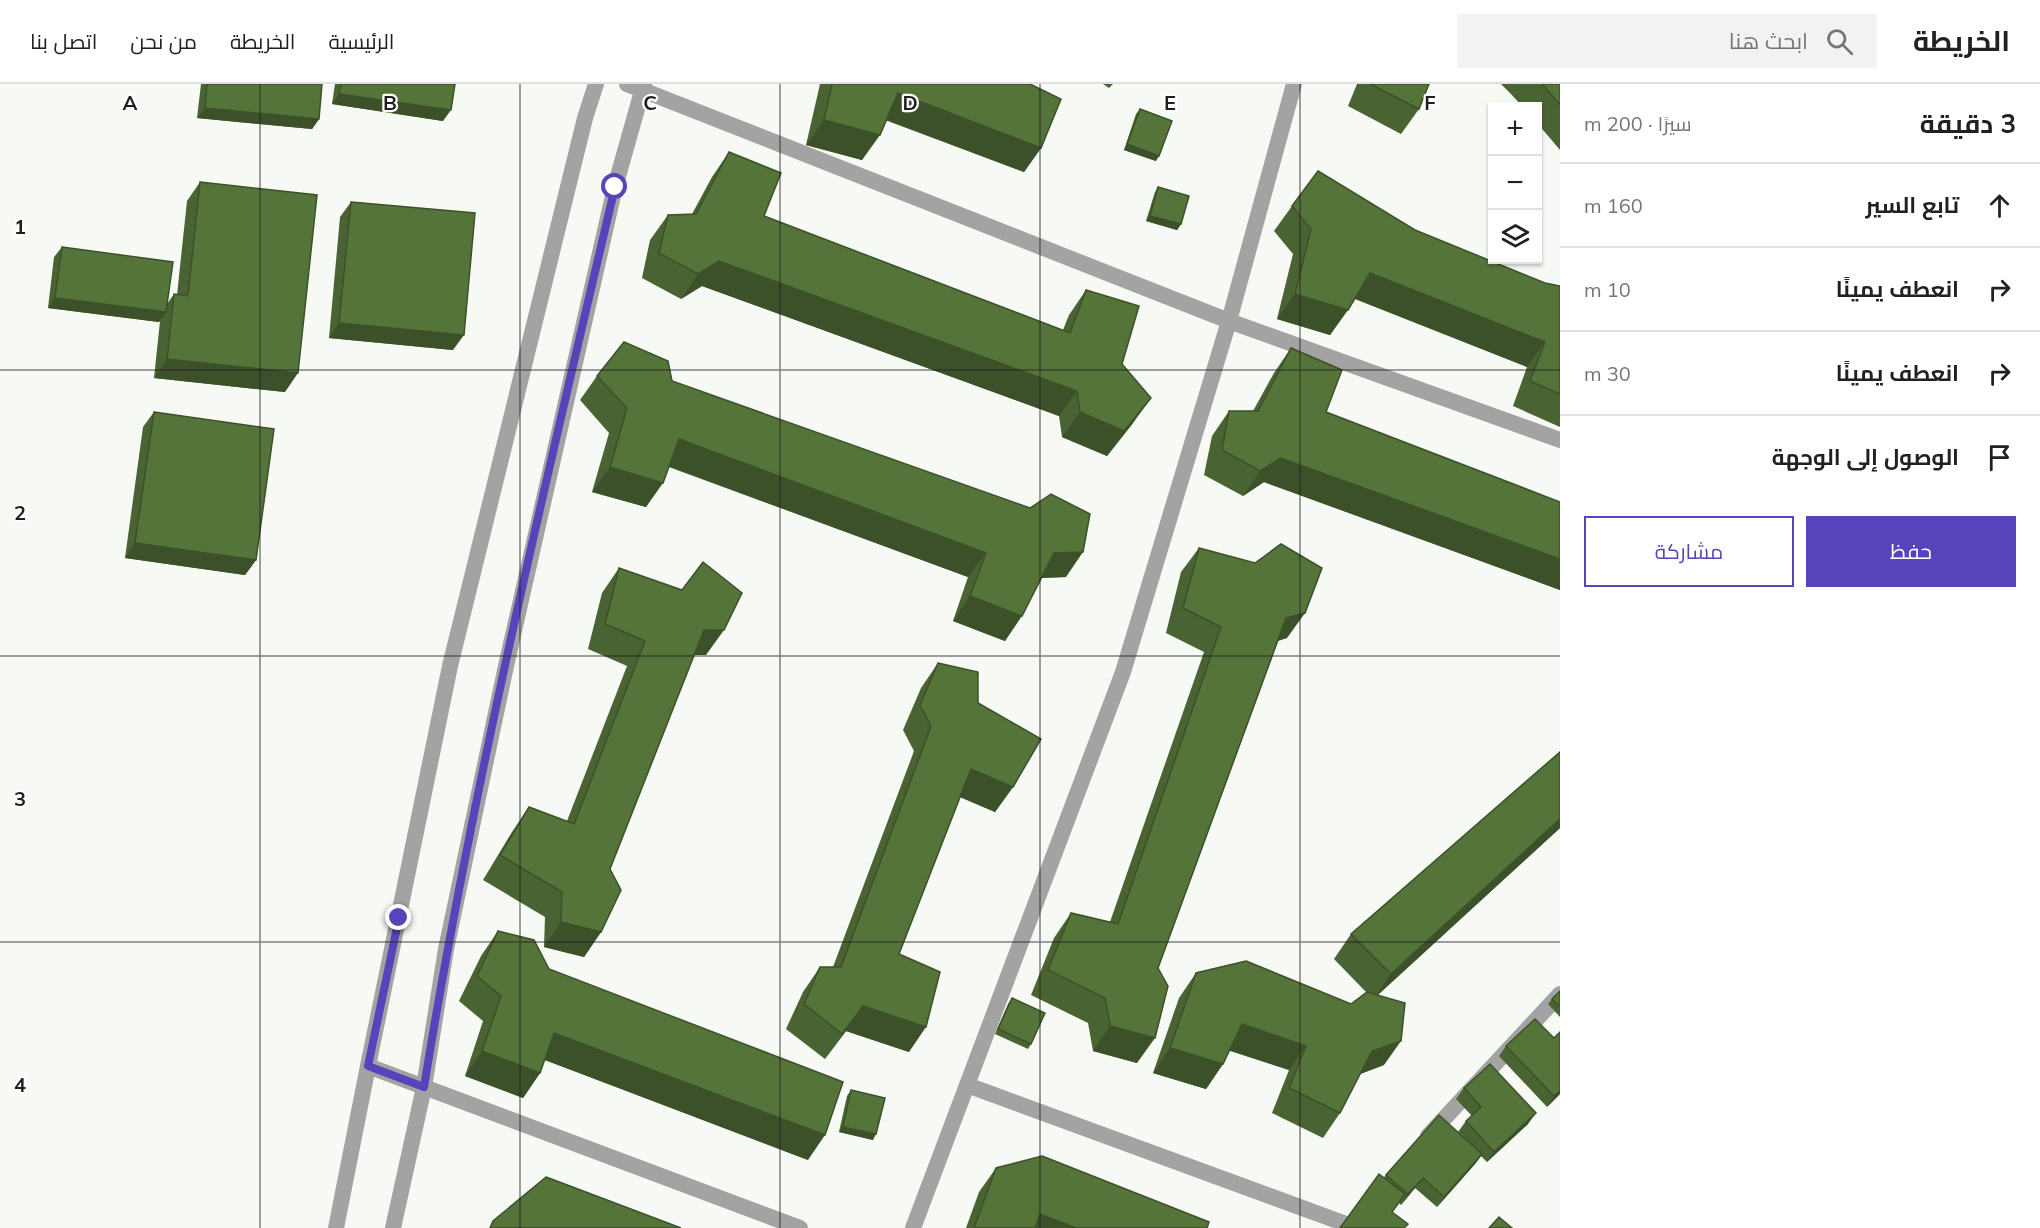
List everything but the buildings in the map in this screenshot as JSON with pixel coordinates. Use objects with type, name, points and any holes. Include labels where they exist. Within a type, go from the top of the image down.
[{"type":"street","points":[[336,1228],[450,666],[576,152],[596,84]]},
{"type":"street","points":[[913,1228],[1123,672],[1229,321],[1294,84]]},
{"type":"street","points":[[393,1228],[424,1087],[446,949],[516,620],[638,86],[1229,321],[1560,440]]},
{"type":"street","points":[[1417,1148],[1560,994]]},
{"type":"street","points":[[368,1066],[800,1228]]},
{"type":"street","points":[[967,1085],[1347,1223]]},
{"type":"route","points":[[399,918],[368,1066],[424,1087],[446,949],[506,666],[615,187]]}]
